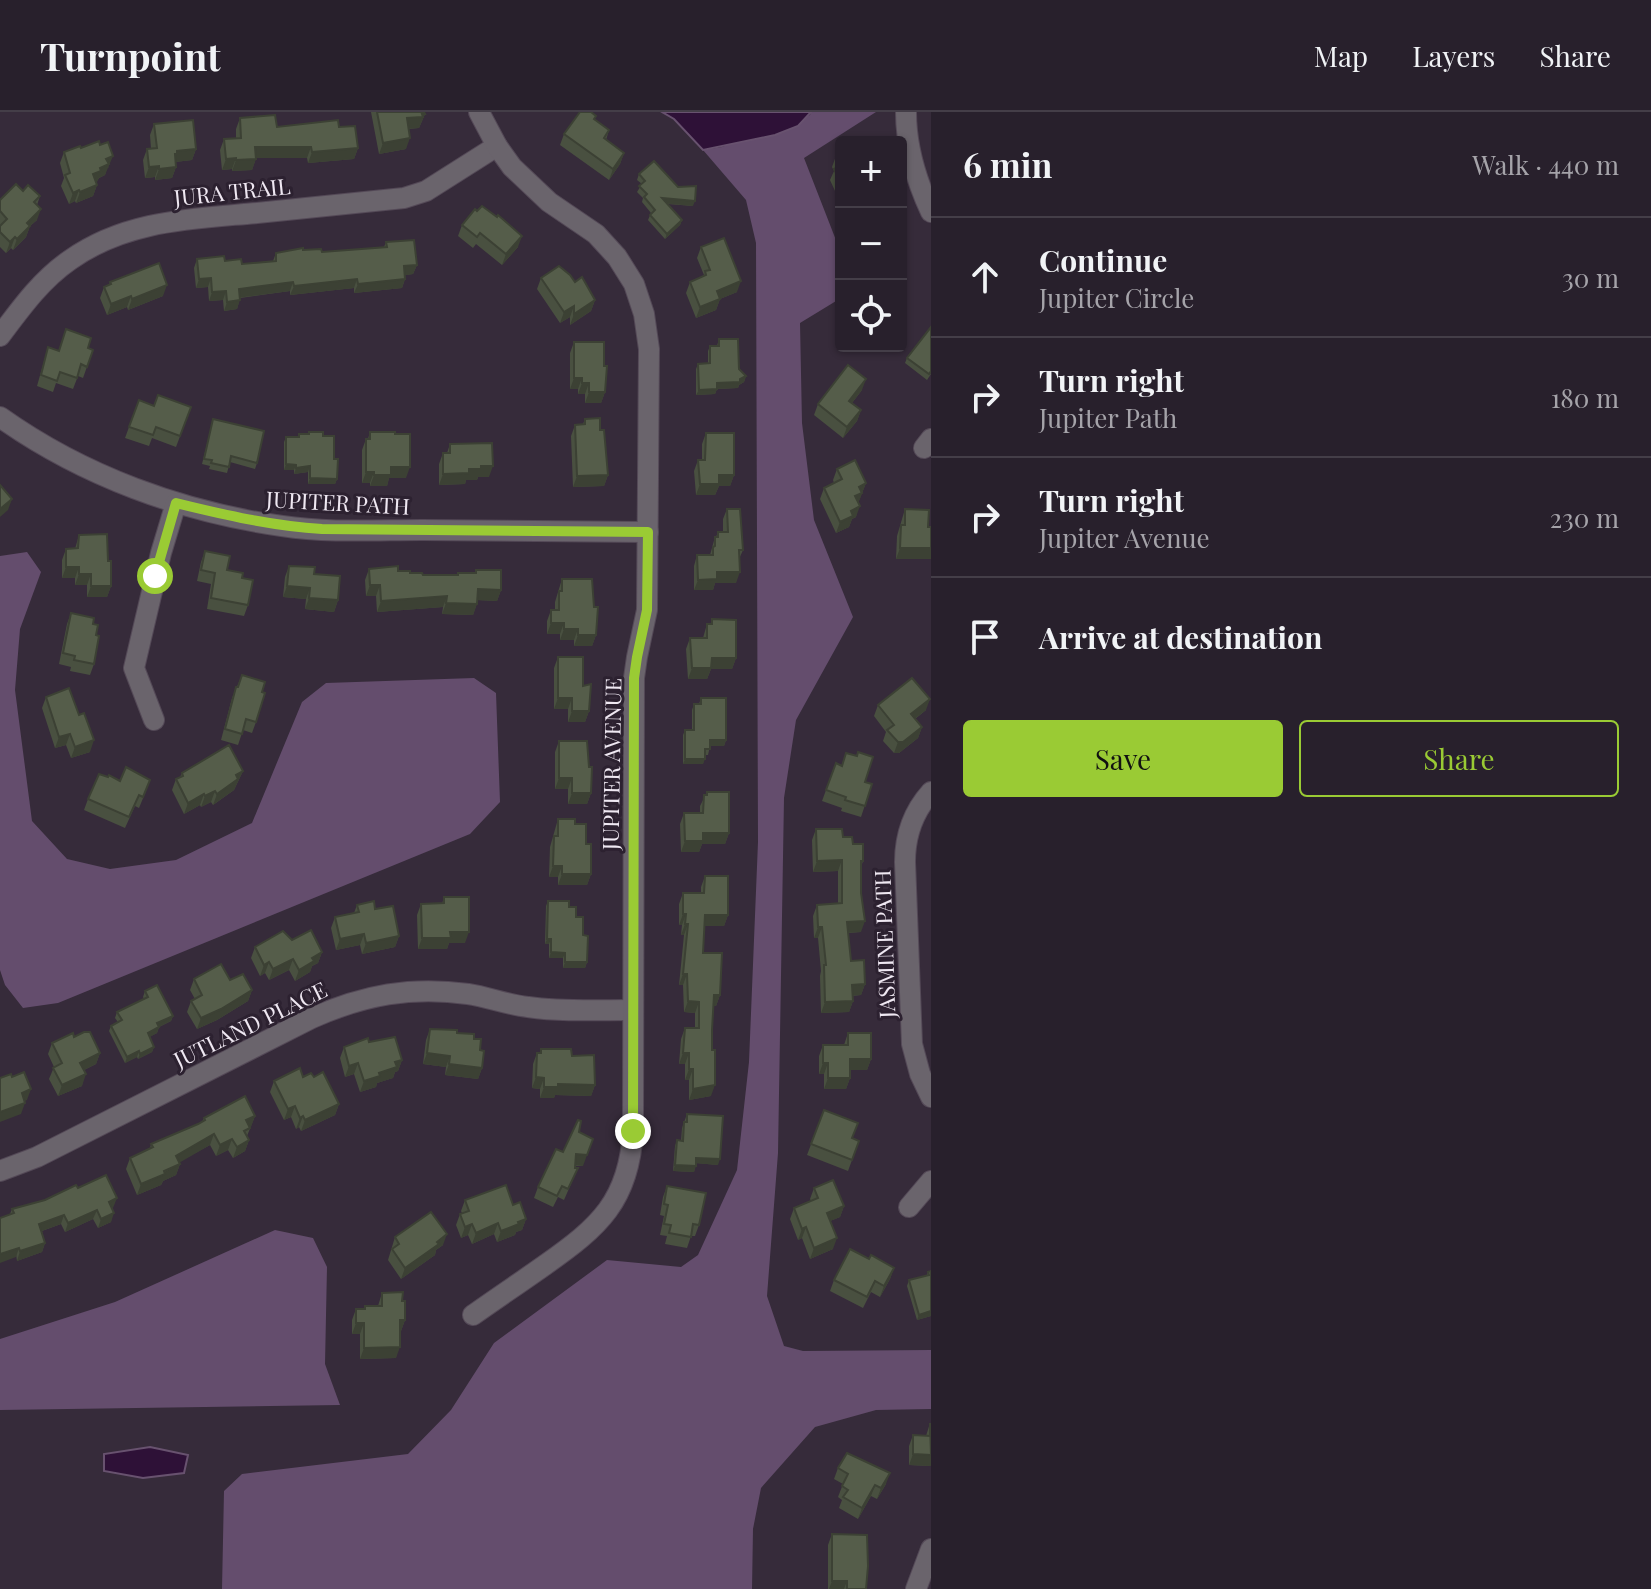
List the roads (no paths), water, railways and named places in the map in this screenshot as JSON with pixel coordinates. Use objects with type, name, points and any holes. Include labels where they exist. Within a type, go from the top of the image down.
[{"type":"street","name":"JUPITER AVENUE","points":[[473,1315],[585,1236],[608,1211],[626,1172],[632,1145],[634,678],[647,610],[649,349],[644,314],[634,284],[617,257],[596,234],[549,202],[512,167],[479,112]]},
{"type":"street","points":[[906,112],[906,133],[912,162],[931,212]]},
{"type":"street","name":"JURA TRAIL","points":[[0,336],[27,301],[57,270],[89,248],[128,231],[170,221],[404,198],[426,191],[497,146]]},
{"type":"street","name":"JUPITER PATH","points":[[0,417],[61,455],[117,482],[176,503],[248,520],[322,529],[648,532]]},
{"type":"street","points":[[154,720],[134,668],[176,503]]},
{"type":"street","name":"JASMINE PATH","points":[[931,792],[911,826],[905,862],[912,1044],[920,1074],[931,1097]]},
{"type":"street","name":"JUTLAND PLACE","points":[[0,1171],[37,1157],[312,1018],[354,1001],[421,990],[469,994],[524,1007],[633,1010]]},
{"type":"street","points":[[909,1207],[931,1181]]},
{"type":"street","points":[[916,1589],[931,1549]]}]
